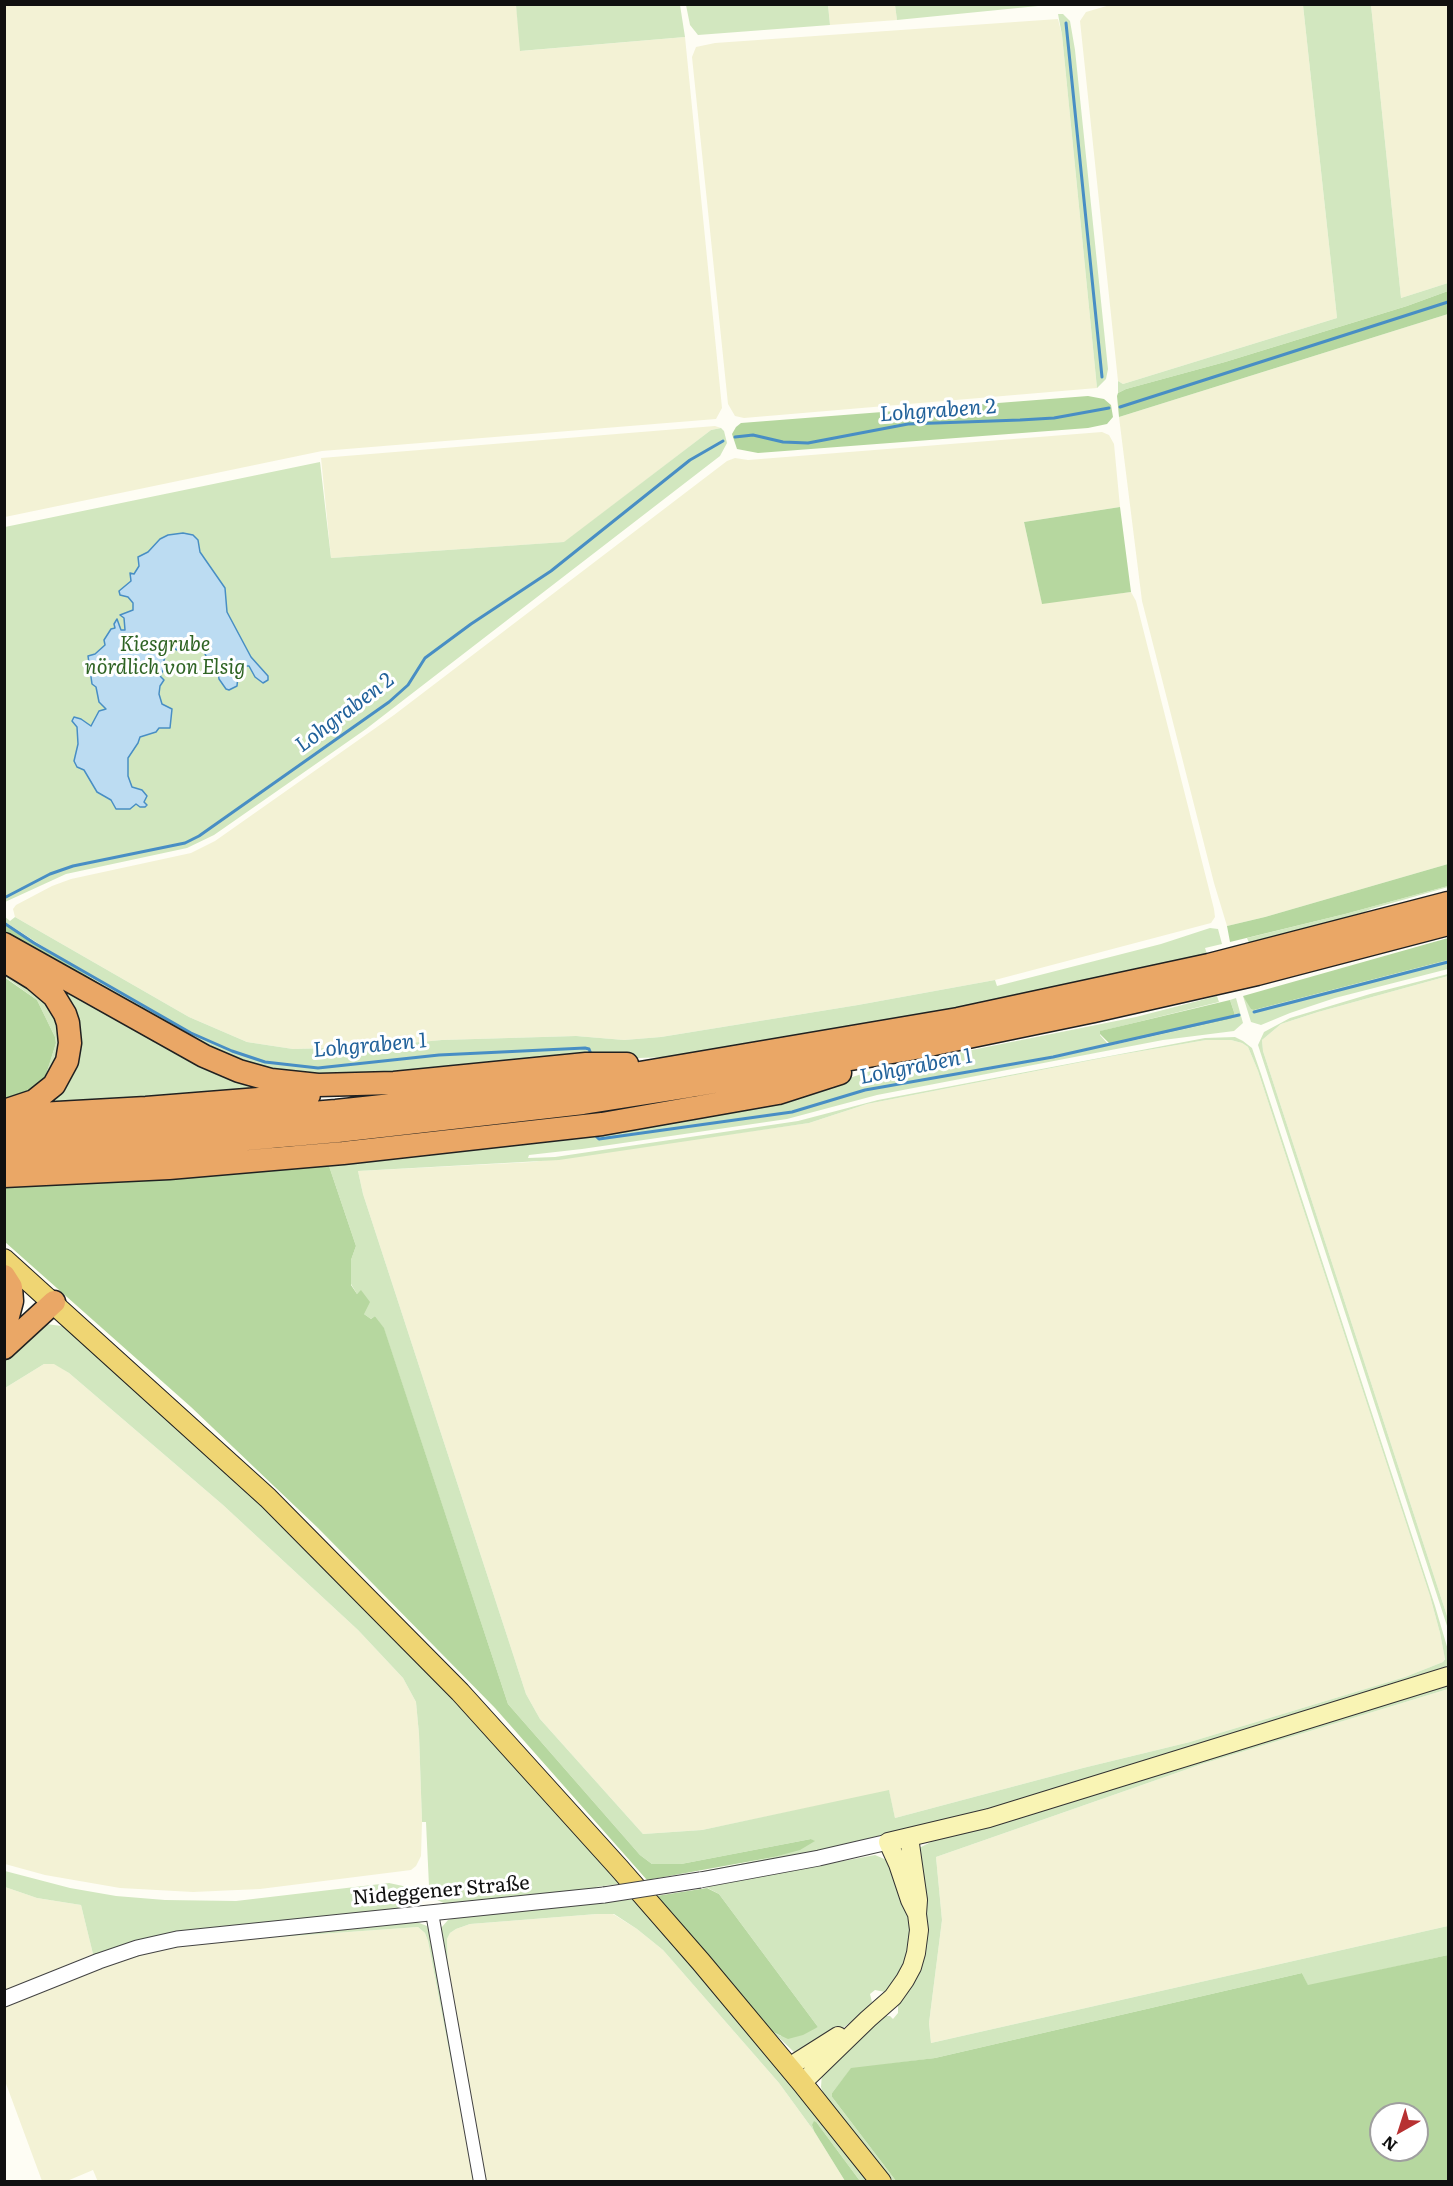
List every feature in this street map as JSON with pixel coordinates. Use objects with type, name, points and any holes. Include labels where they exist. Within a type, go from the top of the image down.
[{"type":"highway","points":[[1254,964],[1449,903]]},
{"type":"highway","points":[[4,1155],[181,1145],[338,1131],[486,1115],[685,1087],[910,1049],[1254,964],[1449,924]]},
{"type":"highway","points":[[4,944],[204,1056],[239,1071],[271,1080],[335,1085],[394,1083],[586,1064],[692,1064]]},
{"type":"highway","points":[[4,960],[34,978],[54,996],[65,1014],[70,1042],[64,1070],[48,1091],[25,1106],[4,1109]]},
{"type":"highway","points":[[4,1135],[169,1125],[336,1111],[587,1082],[1212,974]]},
{"type":"highway","points":[[4,1176],[169,1168],[343,1153],[602,1124],[778,1093],[910,1049]]},
{"type":"highway","points":[[4,1116],[231,1102],[368,1089],[394,1083]]},
{"type":"highway","points":[[4,1276],[11,1287],[12,1301],[5,1325]]},
{"type":"highway","points":[[5,1325],[48,1297]]},
{"type":"highway","points":[[4,1348],[48,1297]]},
{"type":"main road","points":[[4,1259],[268,1498],[409,1639],[611,1859],[789,2067],[881,2181]]},
{"type":"main road","points":[[917,1914],[888,1842],[989,1818],[1449,1676]]},
{"type":"main road","points":[[802,2083],[893,1996],[909,1973],[918,1945],[918,1900],[909,1837]]},
{"type":"main road","points":[[789,2067],[868,2019]]},
{"type":"street","name":"Nideggener Straße","points":[[4,1999],[99,1960],[177,1939],[604,1895],[819,1858],[888,1842]]},
{"type":"street","points":[[432,1913],[480,2181]]},
{"type":"green space","points":[[516,4],[521,51],[685,37],[722,408],[716,419],[322,451],[5,517],[4,5]]},
{"type":"green space","points":[[1038,4],[1038,6],[897,20],[895,5]]},
{"type":"green space","points":[[516,5],[680,5],[685,37],[520,51]]},
{"type":"green space","points":[[686,5],[828,5],[830,25],[698,35],[690,25]]},
{"type":"green space","points":[[828,5],[895,5],[897,20],[830,25]]},
{"type":"green space","points":[[1110,5],[1303,5],[1337,318],[1123,384],[1118,381],[1080,21],[1086,12]]},
{"type":"green space","points":[[1303,5],[1371,5],[1401,298],[1448,283],[1448,291],[1407,306],[1118,393],[1118,381],[1123,384],[1337,318]]},
{"type":"green space","points":[[1371,5],[1448,5],[1448,283],[1401,298]]},
{"type":"green space","points":[[1058,14],[1063,14],[1070,21],[1075,50],[1108,369],[1106,379],[1097,388],[1062,35]]},
{"type":"green space","points":[[1058,19],[1062,35],[1097,388],[744,418],[735,416],[728,404],[692,57],[696,47],[715,43]]},
{"type":"green space","points":[[1448,291],[1448,314],[1119,417],[1117,396],[1126,389],[1225,362],[1407,306]]},
{"type":"green space","points":[[1448,314],[1448,864],[1227,926],[1142,601],[1119,417]]},
{"type":"green space","points":[[1088,396],[1104,399],[1111,405],[1113,417],[1107,424],[1088,428],[758,453],[737,449],[732,434],[741,423]]},
{"type":"green space","points":[[715,426],[721,428],[711,430],[565,542],[331,558],[321,458]]},
{"type":"green space","name":"Kiesgrube nördlich von Elsig","points":[[721,428],[727,443],[720,456],[366,729],[214,835],[187,848],[66,874],[5,902],[5,527],[320,462],[331,558],[564,542],[711,430]]},
{"type":"green space","points":[[1102,432],[1109,435],[1114,444],[1120,507],[1024,522],[1042,603],[1131,592],[1136,601],[1214,909],[1215,917],[1211,923],[995,980],[661,1037],[624,1040],[576,1036],[442,1040],[366,1047],[293,1049],[247,1042],[189,1017],[15,917],[13,909],[16,905],[52,886],[71,879],[191,853],[215,841],[394,715],[727,461],[735,458],[748,460]]},
{"type":"green space","points":[[1120,507],[1131,592],[1042,604],[1024,522]]},
{"type":"green space","points":[[1448,864],[1448,886],[1230,942],[1227,926]]},
{"type":"green space","points":[[1448,886],[1371,909],[1353,917],[1249,943],[1247,938],[1345,914]]},
{"type":"green space","points":[[4,916],[10,921],[15,917],[189,1017],[247,1042],[293,1049],[366,1047],[442,1040],[576,1036],[624,1040],[661,1037],[995,980],[997,986],[1161,944],[1210,928],[1218,929],[1222,944],[1205,948],[1207,954],[930,1014],[670,1057],[605,1059],[348,1079],[249,1068],[132,1004],[5,922]]},
{"type":"green space","points":[[4,922],[132,1004],[5,936]]},
{"type":"green space","points":[[1448,938],[1448,960],[1254,1010],[1243,996]]},
{"type":"green space","points":[[1448,960],[1448,969],[1335,998],[1261,1025],[1251,1022],[1243,996],[1254,1010]]},
{"type":"green space","points":[[5,967],[36,987],[54,1005],[63,1025],[65,1043],[58,1068],[47,1084],[24,1100],[5,1105],[4,1098],[26,1093],[37,1087],[45,1078],[56,1043],[37,1000],[5,977]]},
{"type":"green space","points":[[32,971],[290,1088],[35,1108],[75,1047]]},
{"type":"green space","points":[[1448,974],[1448,976],[1281,1024],[1262,1040],[1263,1051],[1448,1619],[1448,1629],[1258,1045],[1264,1032],[1290,1018]]},
{"type":"green space","points":[[1448,976],[1448,1619],[1263,1051],[1262,1040],[1281,1024]]},
{"type":"green space","points":[[4,977],[37,1000],[56,1043],[45,1078],[37,1087],[26,1093],[5,1098]]},
{"type":"green space","points":[[1217,996],[1219,1002],[1101,1031],[1100,1035],[1112,1045],[1231,1019],[1234,1012],[1230,1000],[1236,998],[1243,1023],[1234,1031],[1163,1040],[877,1095],[787,1119],[529,1155],[528,1158],[555,1157],[798,1121],[878,1100],[1205,1038],[1235,1037],[1243,1041],[1252,1048],[1261,1074],[1435,1606],[1448,1650],[1446,1668],[1005,1804],[815,1852],[694,1873],[774,1857],[814,1841],[811,1839],[681,1864],[652,1864],[640,1855],[508,1704],[384,1329],[375,1316],[371,1319],[364,1314],[363,1294],[361,1291],[357,1294],[351,1284],[351,1260],[356,1246],[328,1163],[800,1094],[877,1069],[1136,1017]],"holes":[[[1206,1040],[1231,1040],[1248,1047],[1258,1071],[1430,1596],[1440,1633],[1445,1659],[1443,1662],[1405,1677],[1190,1742],[895,1818],[889,1790],[702,1830],[643,1834],[540,1719],[526,1694],[363,1194],[358,1171],[559,1160],[809,1123],[867,1104],[1113,1056]]]},
{"type":"green space","points":[[1230,1000],[1234,1012],[1231,1019],[1111,1045],[1100,1034],[1100,1031]]},
{"type":"green space","points":[[1206,1040],[1231,1040],[1242,1043],[1248,1047],[1258,1071],[1430,1596],[1445,1658],[1443,1662],[1405,1677],[1190,1742],[895,1818],[889,1791],[702,1830],[643,1834],[540,1719],[526,1694],[363,1194],[358,1171],[533,1162],[809,1123],[867,1104]]},
{"type":"green space","points":[[328,1163],[356,1246],[351,1260],[351,1285],[357,1294],[361,1290],[370,1302],[364,1314],[371,1319],[375,1316],[384,1328],[508,1704],[640,1855],[652,1864],[681,1864],[811,1839],[815,1841],[800,1850],[774,1857],[647,1880],[495,1708],[318,1528],[191,1407],[5,1242],[4,1183]]},
{"type":"green space","points":[[46,1324],[62,1326],[71,1332],[256,1499],[475,1722],[619,1884],[596,1887],[596,1889],[448,1905],[435,1899],[429,1886],[426,1822],[422,1822],[416,1702],[403,1678],[358,1630],[223,1505],[69,1373],[54,1364],[44,1364],[5,1388],[5,1357]]},
{"type":"green space","points":[[54,1363],[69,1373],[223,1505],[358,1630],[403,1678],[416,1702],[419,1734],[421,1856],[411,1870],[260,1889],[193,1892],[120,1888],[45,1875],[5,1864],[5,1388],[44,1364]]},
{"type":"green space","points":[[1448,1683],[1448,1689],[1202,1764],[936,1857],[942,1920],[929,2023],[931,2043],[1448,1926],[1448,1955],[1308,1986],[1302,1973],[935,2058],[851,2069],[832,2093],[832,2097],[896,2181],[893,2181],[824,2095],[821,2087],[822,2073],[876,2020],[886,2016],[893,2019],[898,2013],[898,2003],[905,1994],[919,1848],[933,1841]]},
{"type":"green space","points":[[1448,1689],[1448,1926],[931,2043],[929,2023],[942,1920],[936,1857],[1202,1764]]},
{"type":"green space","points":[[875,1855],[889,1861],[909,1915],[910,1936],[904,1964],[894,1982],[885,1992],[875,1990],[870,1994],[872,2002],[863,2013],[828,2039],[795,2053],[773,2032],[781,2036],[818,2027],[719,1894],[706,1887]]},
{"type":"green space","points":[[5,1871],[70,1888],[116,1896],[165,1900],[236,1901],[389,1883],[403,1886],[410,1892],[414,1904],[409,1908],[192,1932],[5,1994],[5,1991],[74,1964],[93,1954],[81,1905],[37,1898],[5,1887]]},
{"type":"green space","points":[[5,1887],[37,1898],[81,1905],[93,1954],[5,1991]]},
{"type":"green space","points":[[707,1888],[719,1894],[818,2027],[803,2035],[788,2039],[773,2032],[656,1896]]},
{"type":"green space","points":[[634,1899],[751,2035],[869,2181],[860,2181],[817,2123],[812,2125],[814,2131],[779,2083],[663,1950],[614,1914],[597,1914],[470,1924],[456,1929],[447,1939],[448,1971],[486,2181],[484,2181],[440,1932],[441,1928],[448,1920],[458,1917]]},
{"type":"green space","points":[[613,1914],[637,1929],[663,1950],[779,2083],[814,2131],[845,2181],[486,2181],[448,1971],[447,1939],[456,1929],[470,1924]]},
{"type":"green space","points":[[414,1921],[427,1926],[431,1934],[477,2181],[474,2181],[428,1941],[425,1933],[418,1927],[209,1942],[173,1947],[111,1963],[5,2007],[6,2004],[16,1999],[105,1964],[139,1952],[180,1943]]},
{"type":"green space","points":[[418,1927],[425,1933],[428,1941],[474,2181],[98,2182],[93,2170],[67,2181],[42,2181],[5,2081],[5,2007],[84,1973],[138,1955],[173,1947],[209,1942]]},
{"type":"green space","points":[[1448,1955],[1448,2181],[896,2181],[832,2097],[832,2093],[851,2068],[935,2058],[1302,1973],[1308,1985]]},
{"type":"green space","points":[[814,2121],[860,2181],[845,2181],[814,2131],[812,2125]]},
{"type":"water","points":[[183,533],[193,535],[198,540],[200,552],[225,588],[227,612],[251,657],[268,676],[268,680],[263,683],[255,677],[249,666],[239,666],[237,686],[229,690],[219,679],[217,664],[207,669],[203,650],[192,642],[188,642],[177,650],[172,647],[166,650],[164,661],[167,664],[160,676],[164,680],[159,694],[162,704],[172,709],[170,728],[159,728],[156,732],[140,737],[128,758],[128,776],[132,787],[142,790],[147,796],[144,802],[147,805],[140,807],[136,804],[130,809],[116,809],[111,800],[97,792],[84,770],[77,767],[74,761],[78,744],[77,727],[72,721],[74,717],[91,726],[99,711],[106,709],[99,702],[96,687],[92,684],[88,656],[95,654],[105,645],[104,640],[111,629],[115,628],[114,624],[117,619],[121,630],[125,630],[124,618],[120,615],[133,610],[133,603],[128,597],[120,595],[119,591],[131,581],[130,573],[134,574],[139,566],[138,557],[148,552],[160,539],[168,535]]},
{"type":"waterway","points":[[1066,23],[1102,377]]},
{"type":"waterway","name":"Lohgraben 2","points":[[1120,407],[1448,302]]},
{"type":"waterway","name":"Lohgraben 2","points":[[735,437],[753,435],[783,442],[808,443],[908,424],[1054,418],[1109,408]]},
{"type":"waterway","name":"Lohgraben 2","points":[[4,898],[50,874],[73,866],[185,843],[199,836],[389,702],[408,685],[425,658],[471,624],[551,571],[690,460],[723,441]]},
{"type":"waterway","name":"Lohgraben 1","points":[[4,923],[34,943],[191,1033],[265,1062],[318,1068],[439,1055],[585,1048],[589,1049],[591,1054]]},
{"type":"waterway","name":"Lohgraben 1","points":[[1254,1012],[1448,962]]},
{"type":"waterway","name":"Lohgraben 1","points":[[596,1136],[599,1139],[792,1112],[865,1090],[1053,1057],[1239,1015]]}]
